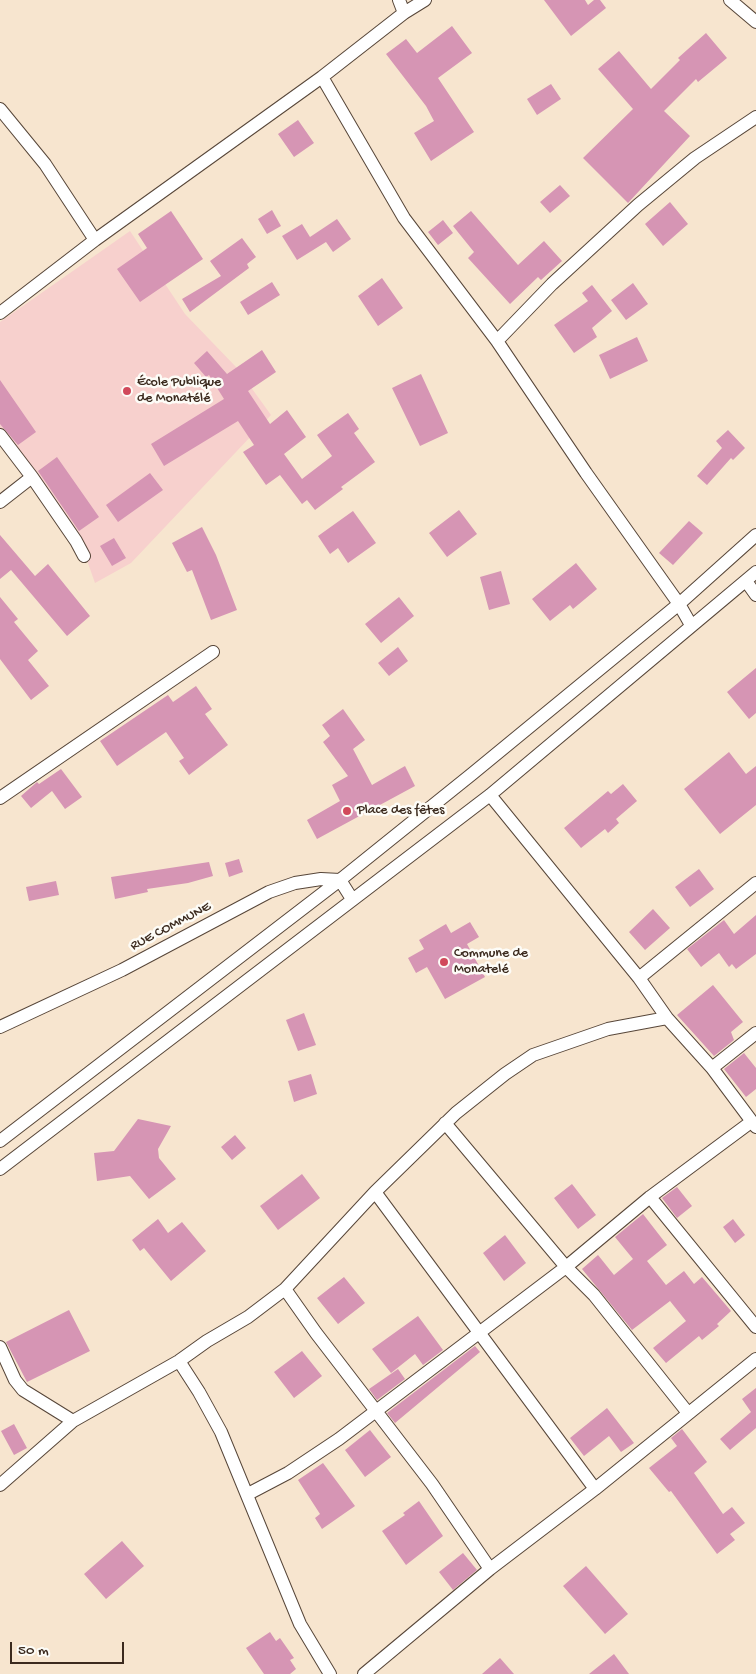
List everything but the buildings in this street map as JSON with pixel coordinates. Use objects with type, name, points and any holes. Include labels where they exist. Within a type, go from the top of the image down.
[{"type":"street","points":[[399,0],[404,13]]},
{"type":"street","points":[[0,312],[95,240],[322,77],[404,13],[425,0]]},
{"type":"street","points":[[730,0],[756,22]]},
{"type":"street","points":[[322,77],[404,218],[497,341],[586,473],[680,604],[691,625]]},
{"type":"street","points":[[0,108],[45,164],[95,240]]},
{"type":"street","points":[[497,341],[552,284],[638,205],[695,158],[756,117]]},
{"type":"street","points":[[0,435],[32,477],[76,541],[84,556]]},
{"type":"street","points":[[0,502],[32,477]]},
{"type":"street","points":[[0,1141],[340,880],[680,604],[756,535]]},
{"type":"street","points":[[0,1169],[490,795],[756,572]]},
{"type":"street","points":[[746,581],[756,595]]},
{"type":"street","points":[[0,798],[214,652]]},
{"type":"street","points":[[248,1494],[288,1473],[375,1411],[566,1267],[650,1197],[754,1124],[712,1068],[667,1018],[639,978],[490,795]]},
{"type":"street","name":"RUE COMMUNE","points":[[0,1027],[122,970],[269,892],[295,883],[321,879],[340,880]]},
{"type":"street","points":[[340,880],[352,899]]},
{"type":"street","points":[[639,978],[756,883]]},
{"type":"street","points":[[0,1485],[73,1421],[179,1361],[207,1341],[248,1317],[285,1289],[374,1192],[445,1123],[505,1074],[533,1055],[608,1029],[667,1018]]},
{"type":"street","points":[[712,1068],[756,1033]]},
{"type":"street","points":[[69,1089],[83,1106]]},
{"type":"street","points":[[445,1123],[566,1267],[594,1295],[688,1413]]},
{"type":"street","points":[[374,1192],[595,1489]]},
{"type":"street","points":[[650,1197],[756,1327]]},
{"type":"street","points":[[285,1289],[375,1411],[432,1484],[490,1570]]},
{"type":"street","points":[[0,1347],[15,1380],[23,1390],[73,1421]]},
{"type":"street","points":[[364,1674],[490,1570],[595,1489],[756,1358]]},
{"type":"street","points":[[179,1361],[221,1432],[300,1624],[330,1674]]},
{"type":"shaded area","name":"École Publique de Monatélé","points":[[130,231],[185,314],[237,368],[271,415],[131,563],[95,583],[83,549],[0,429],[0,322]]},
{"type":"place","name":"École Publique de Monatélé","points":[[127,391]]},
{"type":"place","name":"Place des fêtes","points":[[347,811]]},
{"type":"place","name":"Commune de Monatelé","points":[[444,962]]}]
